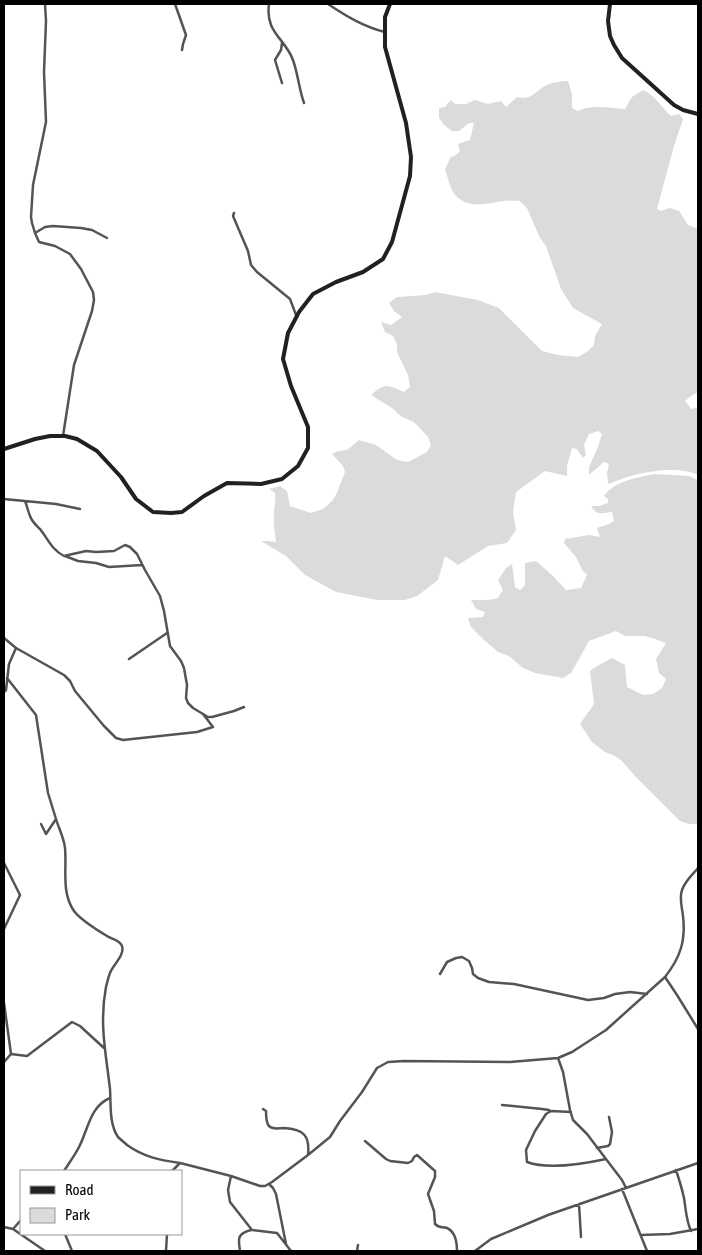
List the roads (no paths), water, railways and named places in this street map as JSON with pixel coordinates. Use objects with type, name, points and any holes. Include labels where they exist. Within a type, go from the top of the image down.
[{"type":"main road","points":[[4,449],[35,438],[63,436],[77,439],[97,451],[121,477],[136,499],[153,512],[182,512],[204,496],[227,483],[262,484],[282,479],[298,466],[308,448],[308,427],[291,386],[284,359],[288,332],[313,294],[336,282],[364,272],[383,259],[392,242],[410,176],[411,157],[406,123],[384,47],[385,16],[390,4]]},
{"type":"main road","points":[[610,4],[608,20],[610,36],[622,58],[674,105],[683,110],[698,114]]},
{"type":"street","points":[[45,4],[44,72],[46,122],[33,185],[32,217],[34,234],[39,242],[55,246],[70,254],[81,269],[93,292],[94,300],[74,365],[63,436]]},
{"type":"street","points":[[175,4],[186,35],[182,50]]},
{"type":"street","points":[[269,4],[269,22],[293,60],[304,103]]},
{"type":"street","points":[[328,4],[368,27],[385,32]]},
{"type":"street","points":[[282,43],[282,50],[275,60],[282,83]]},
{"type":"street","points":[[234,213],[233,216],[248,250],[251,265],[290,299],[297,316]]},
{"type":"street","points":[[34,234],[49,227],[72,227],[92,230],[107,238]]},
{"type":"street","points":[[4,499],[56,504],[80,509]]},
{"type":"street","points":[[25,501],[29,516],[52,547],[64,556],[109,567],[142,565]]},
{"type":"street","points":[[64,556],[86,551],[114,551],[125,545],[136,552],[144,570],[160,596],[170,646],[184,668],[187,684],[186,698],[190,706],[208,716],[216,717],[244,707]]},
{"type":"street","points":[[136,566],[144,570]]},
{"type":"street","points":[[129,658],[167,633]]},
{"type":"street","points":[[4,638],[16,648],[64,675],[70,681],[75,691],[116,738],[123,740],[197,732],[213,727],[202,713]]},
{"type":"street","points":[[4,692],[6,690],[9,664],[16,648]]},
{"type":"street","points":[[8,678],[36,715],[48,793],[64,843],[65,878],[70,905],[79,917],[122,945],[121,954],[109,975],[106,986],[102,1020],[113,1121],[117,1135],[122,1141],[150,1158],[193,1166],[260,1186],[268,1184],[308,1155],[330,1136],[377,1068],[388,1062],[510,1062],[558,1058],[572,1052],[606,1030],[665,977],[674,965],[681,949],[684,933],[680,902],[681,892],[685,883],[698,868]]},
{"type":"street","points":[[41,824],[46,834],[56,819]]},
{"type":"street","points":[[4,863],[20,895],[4,929]]},
{"type":"street","points":[[440,974],[447,962],[456,958],[462,958],[469,961],[473,974],[489,982],[521,985],[588,1000],[630,992],[647,994]]},
{"type":"street","points":[[665,977],[678,995],[698,1030]]},
{"type":"street","points":[[4,1003],[11,1054],[4,1062]]},
{"type":"street","points":[[11,1054],[27,1056],[72,1022],[80,1026],[104,1048]]},
{"type":"street","points":[[558,1058],[564,1072],[573,1120],[622,1180],[648,1251]]},
{"type":"street","points":[[65,1170],[79,1148],[94,1112],[103,1102],[110,1098]]},
{"type":"street","points":[[502,1105],[571,1112]]},
{"type":"street","points":[[263,1109],[266,1111],[267,1122],[270,1127],[274,1129],[299,1130],[304,1134],[308,1141],[308,1155]]},
{"type":"street","points":[[551,1111],[543,1117],[532,1136],[526,1150],[527,1162],[549,1166],[606,1159]]},
{"type":"street","points":[[597,1148],[610,1144],[612,1132],[609,1117]]},
{"type":"street","points":[[365,1142],[390,1161],[408,1163],[416,1155],[435,1171],[435,1177],[428,1194],[434,1211],[435,1224],[438,1227],[445,1227],[454,1233],[457,1251]]},
{"type":"street","points":[[173,1170],[180,1163]]},
{"type":"street","points":[[475,1251],[491,1239],[548,1215],[698,1163]]},
{"type":"street","points":[[676,1170],[684,1199],[687,1223],[691,1230]]},
{"type":"street","points":[[231,1176],[228,1190],[230,1202],[252,1230]]},
{"type":"street","points":[[268,1184],[276,1194],[287,1245]]},
{"type":"street","points":[[579,1204],[581,1237]]},
{"type":"street","points":[[13,1229],[20,1221]]},
{"type":"street","points":[[4,1227],[13,1229],[20,1234]]},
{"type":"street","points":[[641,1235],[670,1234],[698,1229]]},
{"type":"street","points":[[240,1251],[240,1234],[252,1230],[277,1233],[291,1251]]},
{"type":"street","points":[[22,1235],[45,1251]]},
{"type":"street","points":[[65,1235],[72,1251]]},
{"type":"street","points":[[166,1251],[167,1235]]},
{"type":"street","points":[[356,1251],[358,1245]]}]
